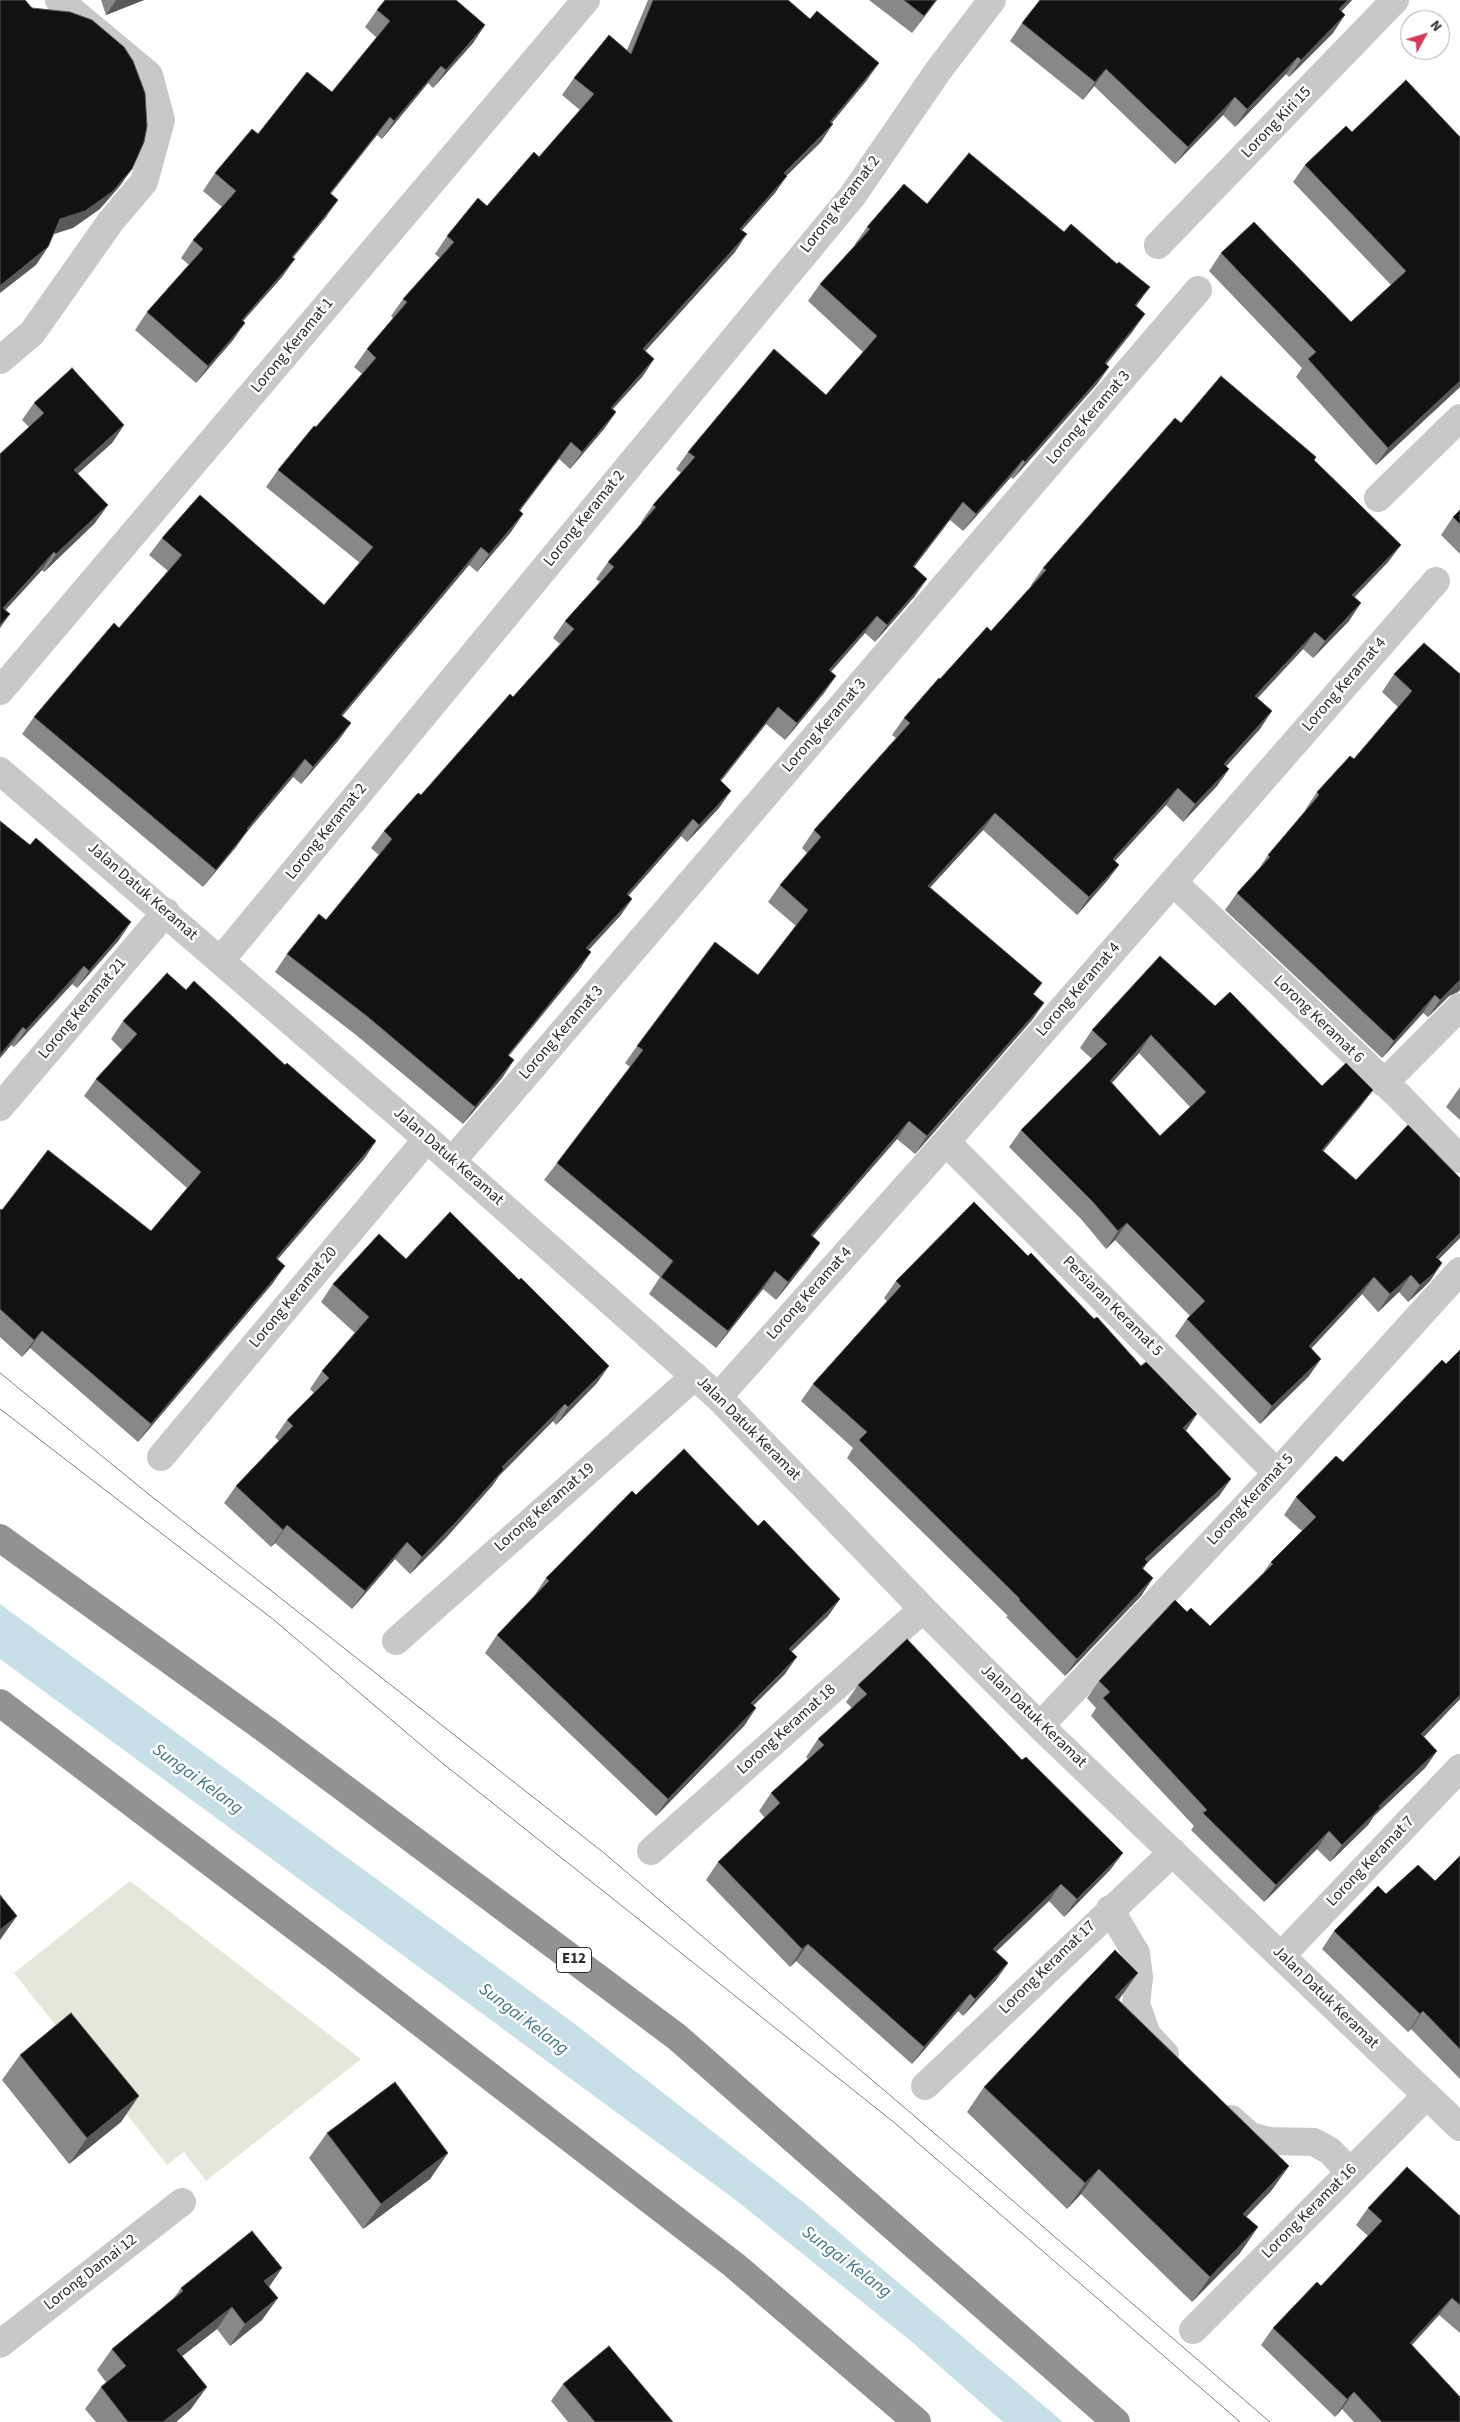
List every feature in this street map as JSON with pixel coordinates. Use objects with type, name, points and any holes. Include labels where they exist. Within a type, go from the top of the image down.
[{"type":"highway","name":"E12","points":[[0,1538],[269,1732],[677,2037],[1116,2422]]},
{"type":"highway","points":[[0,1703],[338,1959],[734,2265],[917,2422]]},
{"type":"street","points":[[0,360],[32,333],[111,221],[144,182],[161,120],[149,75],[60,0]]},
{"type":"street","name":"Lorong Keramat 1","points":[[0,691],[586,0]]},
{"type":"street","name":"Lorong Keramat 2","points":[[221,960],[853,194],[938,70],[992,0]]},
{"type":"street","name":"Lorong Kiri 15","points":[[1158,245],[1396,0]]},
{"type":"street","name":"Lorong Keramat 3","points":[[452,1161],[1198,290]]},
{"type":"street","points":[[1378,498],[1460,418]]},
{"type":"street","name":"Lorong Keramat 4","points":[[718,1397],[946,1142],[1436,581]]},
{"type":"street","name":"Jalan Datuk Keramat","points":[[0,770],[427,1139],[718,1397],[923,1609],[1040,1726],[1460,2127]]},
{"type":"street","name":"Lorong Keramat 6","points":[[1173,882],[1384,1083],[1460,1159]]},
{"type":"street","name":"Lorong Keramat 21","points":[[0,1107],[166,912]]},
{"type":"street","points":[[1384,1083],[1460,1007]]},
{"type":"street","name":"Lorong Keramat 20","points":[[160,1457],[427,1139]]},
{"type":"street","name":"Persiaran Keramat 5","points":[[946,1142],[1277,1472]]},
{"type":"street","name":"Lorong Keramat 5","points":[[1040,1726],[1277,1472],[1460,1271]]},
{"type":"street","name":"Lorong Keramat 19","points":[[396,1641],[695,1376]]},
{"type":"street","name":"Lorong Keramat 18","points":[[650,1851],[923,1609]]},
{"type":"street","name":"Lorong Keramat 7","points":[[1281,1956],[1460,1768]]},
{"type":"street","name":"Lorong Keramat 17","points":[[925,2086],[1110,1909],[1173,1852]]},
{"type":"street","points":[[1110,1909],[1136,1953],[1139,1977],[1136,2004],[1147,2035],[1180,2071]]},
{"type":"street","name":"Lorong Keramat 16","points":[[1193,2330],[1427,2095]]},
{"type":"street","points":[[1214,2104],[1250,2136],[1270,2141],[1314,2142],[1330,2151],[1350,2172]]},
{"type":"street","name":"Lorong Damai 12","points":[[0,2344],[182,2202]]},
{"type":"shaded area","points":[[130,1881],[361,2059],[206,2181],[184,2152],[167,2165],[14,1973]]},
{"type":"water","name":"Sungai Kelang","points":[[0,1604],[575,2024],[808,2206],[1063,2422],[1003,2422],[912,2342],[737,2201],[0,1659]]},
{"type":"building","points":[[0,0],[25,0],[32,8],[70,12],[92,20],[124,47],[133,61],[145,93],[147,126],[144,142],[132,169],[112,192],[85,211],[60,219],[48,247],[0,286]]},
{"type":"building","points":[[385,0],[456,0],[485,25],[446,70],[441,66],[394,121],[390,117],[330,193],[338,200],[292,257],[295,259],[242,320],[245,323],[208,366],[147,312],[203,249],[193,240],[236,191],[215,173],[252,129],[258,134],[307,72],[332,92],[390,21],[377,10]]},
{"type":"building","points":[[653,0],[788,0],[810,19],[817,11],[879,63],[830,122],[833,124],[784,173],[787,176],[740,229],[747,234],[643,349],[654,359],[611,408],[616,412],[582,452],[571,442],[519,510],[523,514],[489,554],[481,547],[341,715],[351,723],[313,767],[305,759],[216,870],[34,717],[114,623],[119,628],[182,555],[162,538],[200,495],[324,605],[373,547],[278,470],[314,426],[316,427],[376,358],[367,349],[407,302],[403,299],[454,242],[447,236],[478,198],[487,206],[534,152],[539,157],[594,94],[574,78],[609,35],[631,54]]},
{"type":"building","points":[[904,0],[936,0],[924,16]]},
{"type":"building","points":[[1040,0],[1348,0],[1339,9],[1345,15],[1301,60],[1298,57],[1247,109],[1235,97],[1188,147],[1106,69],[1095,82],[1022,23]]},
{"type":"building","points":[[1406,80],[1460,137],[1460,381],[1388,448],[1308,359],[1316,352],[1221,253],[1254,222],[1351,322],[1406,271],[1305,165],[1346,126],[1352,132]]},
{"type":"building","points":[[969,153],[1064,232],[1071,224],[1117,264],[1119,262],[1150,287],[1135,305],[1145,314],[1105,363],[1109,367],[976,514],[963,502],[913,566],[927,579],[887,625],[877,616],[829,670],[836,676],[797,723],[778,707],[720,780],[731,791],[699,825],[693,819],[627,894],[632,899],[586,948],[591,952],[508,1055],[514,1060],[475,1107],[368,1017],[287,954],[319,914],[326,920],[392,839],[384,831],[418,793],[421,795],[510,694],[513,697],[574,629],[565,621],[614,567],[608,562],[656,507],[653,505],[695,457],[688,452],[774,349],[826,395],[877,336],[820,284],[870,229],[867,227],[904,184],[927,204]]},
{"type":"building","points":[[72,368],[124,425],[74,470],[108,505],[56,554],[54,552],[3,608],[10,614],[0,625],[0,454],[44,413],[34,403]]},
{"type":"building","points":[[1221,376],[1316,457],[1314,460],[1401,545],[1352,595],[1361,603],[1325,641],[1315,632],[1255,696],[1272,711],[1224,764],[1229,769],[1195,804],[1178,788],[1113,859],[1119,865],[1089,897],[995,813],[928,886],[1042,983],[1033,994],[1044,1003],[927,1136],[909,1121],[811,1235],[820,1243],[788,1282],[775,1271],[728,1331],[661,1277],[673,1261],[557,1163],[643,1050],[637,1046],[715,942],[758,975],[808,910],[780,885],[821,837],[814,830],[910,723],[904,718],[939,678],[987,627],[991,631],[1046,570],[1043,568],[1175,418],[1181,423]]},
{"type":"building","points":[[1460,510],[1460,524],[1453,517]]},
{"type":"building","points":[[1424,643],[1460,674],[1460,980],[1440,1000],[1435,995],[1394,1041],[1237,893],[1270,857],[1268,855],[1319,795],[1317,792],[1350,756],[1354,759],[1412,691],[1394,674]]},
{"type":"building","points":[[0,821],[30,845],[36,838],[131,922],[89,971],[84,966],[26,1030],[23,1027],[0,1055]]},
{"type":"building","points":[[1160,956],[1215,1006],[1230,992],[1322,1086],[1346,1063],[1373,1090],[1322,1150],[1356,1180],[1408,1125],[1460,1178],[1460,1233],[1436,1257],[1442,1263],[1420,1285],[1411,1275],[1390,1294],[1374,1277],[1309,1346],[1321,1359],[1272,1406],[1187,1319],[1205,1301],[1127,1223],[1118,1231],[1093,1202],[1021,1130],[1107,1044],[1092,1030]],"holes":[[[1151,1035],[1206,1092],[1160,1136],[1110,1081]]]},
{"type":"building","points":[[167,973],[186,990],[194,981],[285,1065],[287,1063],[376,1141],[276,1258],[285,1266],[151,1424],[42,1331],[34,1340],[0,1309],[0,1209],[2,1210],[48,1150],[151,1231],[201,1172],[96,1079],[137,1034],[123,1021]]},
{"type":"building","points":[[974,1202],[1028,1256],[1031,1253],[1094,1319],[1097,1317],[1141,1366],[1146,1362],[1197,1414],[1183,1428],[1231,1479],[1145,1559],[1148,1562],[1142,1568],[1153,1578],[1077,1659],[1020,1599],[859,1440],[867,1432],[813,1384],[901,1286],[896,1281]]},
{"type":"building","points":[[450,1212],[519,1280],[521,1278],[609,1366],[568,1407],[565,1404],[502,1467],[504,1469],[422,1557],[407,1542],[365,1591],[287,1525],[283,1530],[236,1486],[293,1426],[287,1420],[329,1378],[322,1371],[369,1317],[333,1284],[379,1234],[406,1259]]},
{"type":"building","points":[[1460,1350],[1460,1695],[1421,1734],[1437,1751],[1379,1806],[1380,1808],[1342,1845],[1329,1831],[1276,1885],[1203,1813],[1207,1810],[1103,1698],[1110,1692],[1099,1681],[1175,1600],[1187,1612],[1191,1608],[1210,1626],[1273,1564],[1271,1562],[1316,1517],[1296,1497],[1336,1456],[1343,1462],[1442,1360],[1446,1364]]},
{"type":"building","points":[[684,1449],[758,1526],[764,1520],[840,1599],[789,1649],[797,1657],[751,1703],[756,1708],[668,1799],[497,1635],[549,1581],[546,1578],[632,1491],[636,1495]]},
{"type":"building","points":[[907,1639],[1022,1760],[1026,1757],[1123,1853],[1077,1899],[1061,1884],[993,1949],[1008,1963],[975,1999],[970,1994],[924,2047],[808,1944],[802,1949],[718,1862],[780,1803],[771,1793],[824,1745],[818,1739],[867,1694],[858,1685]]},
{"type":"building","points":[[1460,1856],[1460,2049],[1423,2011],[1420,2014],[1334,1931],[1378,1886],[1386,1894],[1418,1865],[1435,1881]]},
{"type":"building","points":[[0,1895],[17,1916],[0,1930]]},
{"type":"building","points":[[1115,1950],[1138,1973],[1115,1997],[1289,2166],[1243,2214],[1258,2227],[1210,2277],[1099,2169],[1085,2183],[984,2087]]},
{"type":"building","points":[[71,2013],[139,2096],[87,2138],[20,2055]]},
{"type":"building","points":[[395,2082],[448,2153],[381,2204],[327,2133]]},
{"type":"building","points":[[1407,2167],[1460,2216],[1460,2305],[1452,2298],[1410,2343],[1460,2397],[1460,2422],[1382,2422],[1354,2392],[1347,2399],[1273,2328],[1317,2282],[1321,2286],[1382,2221],[1368,2208]]},
{"type":"building","points":[[252,2231],[282,2268],[264,2281],[278,2298],[245,2324],[232,2307],[177,2350],[207,2387],[163,2422],[128,2422],[101,2387],[126,2366],[112,2349],[183,2291],[181,2288]]},
{"type":"building","points":[[609,2346],[673,2422],[595,2422],[563,2384]]},
{"type":"tram line","points":[[0,1373],[146,1492],[604,1853],[905,2108],[1270,2422]]},
{"type":"tram line","points":[[0,1409],[274,1620],[441,1762],[896,2124],[1240,2422]]}]
